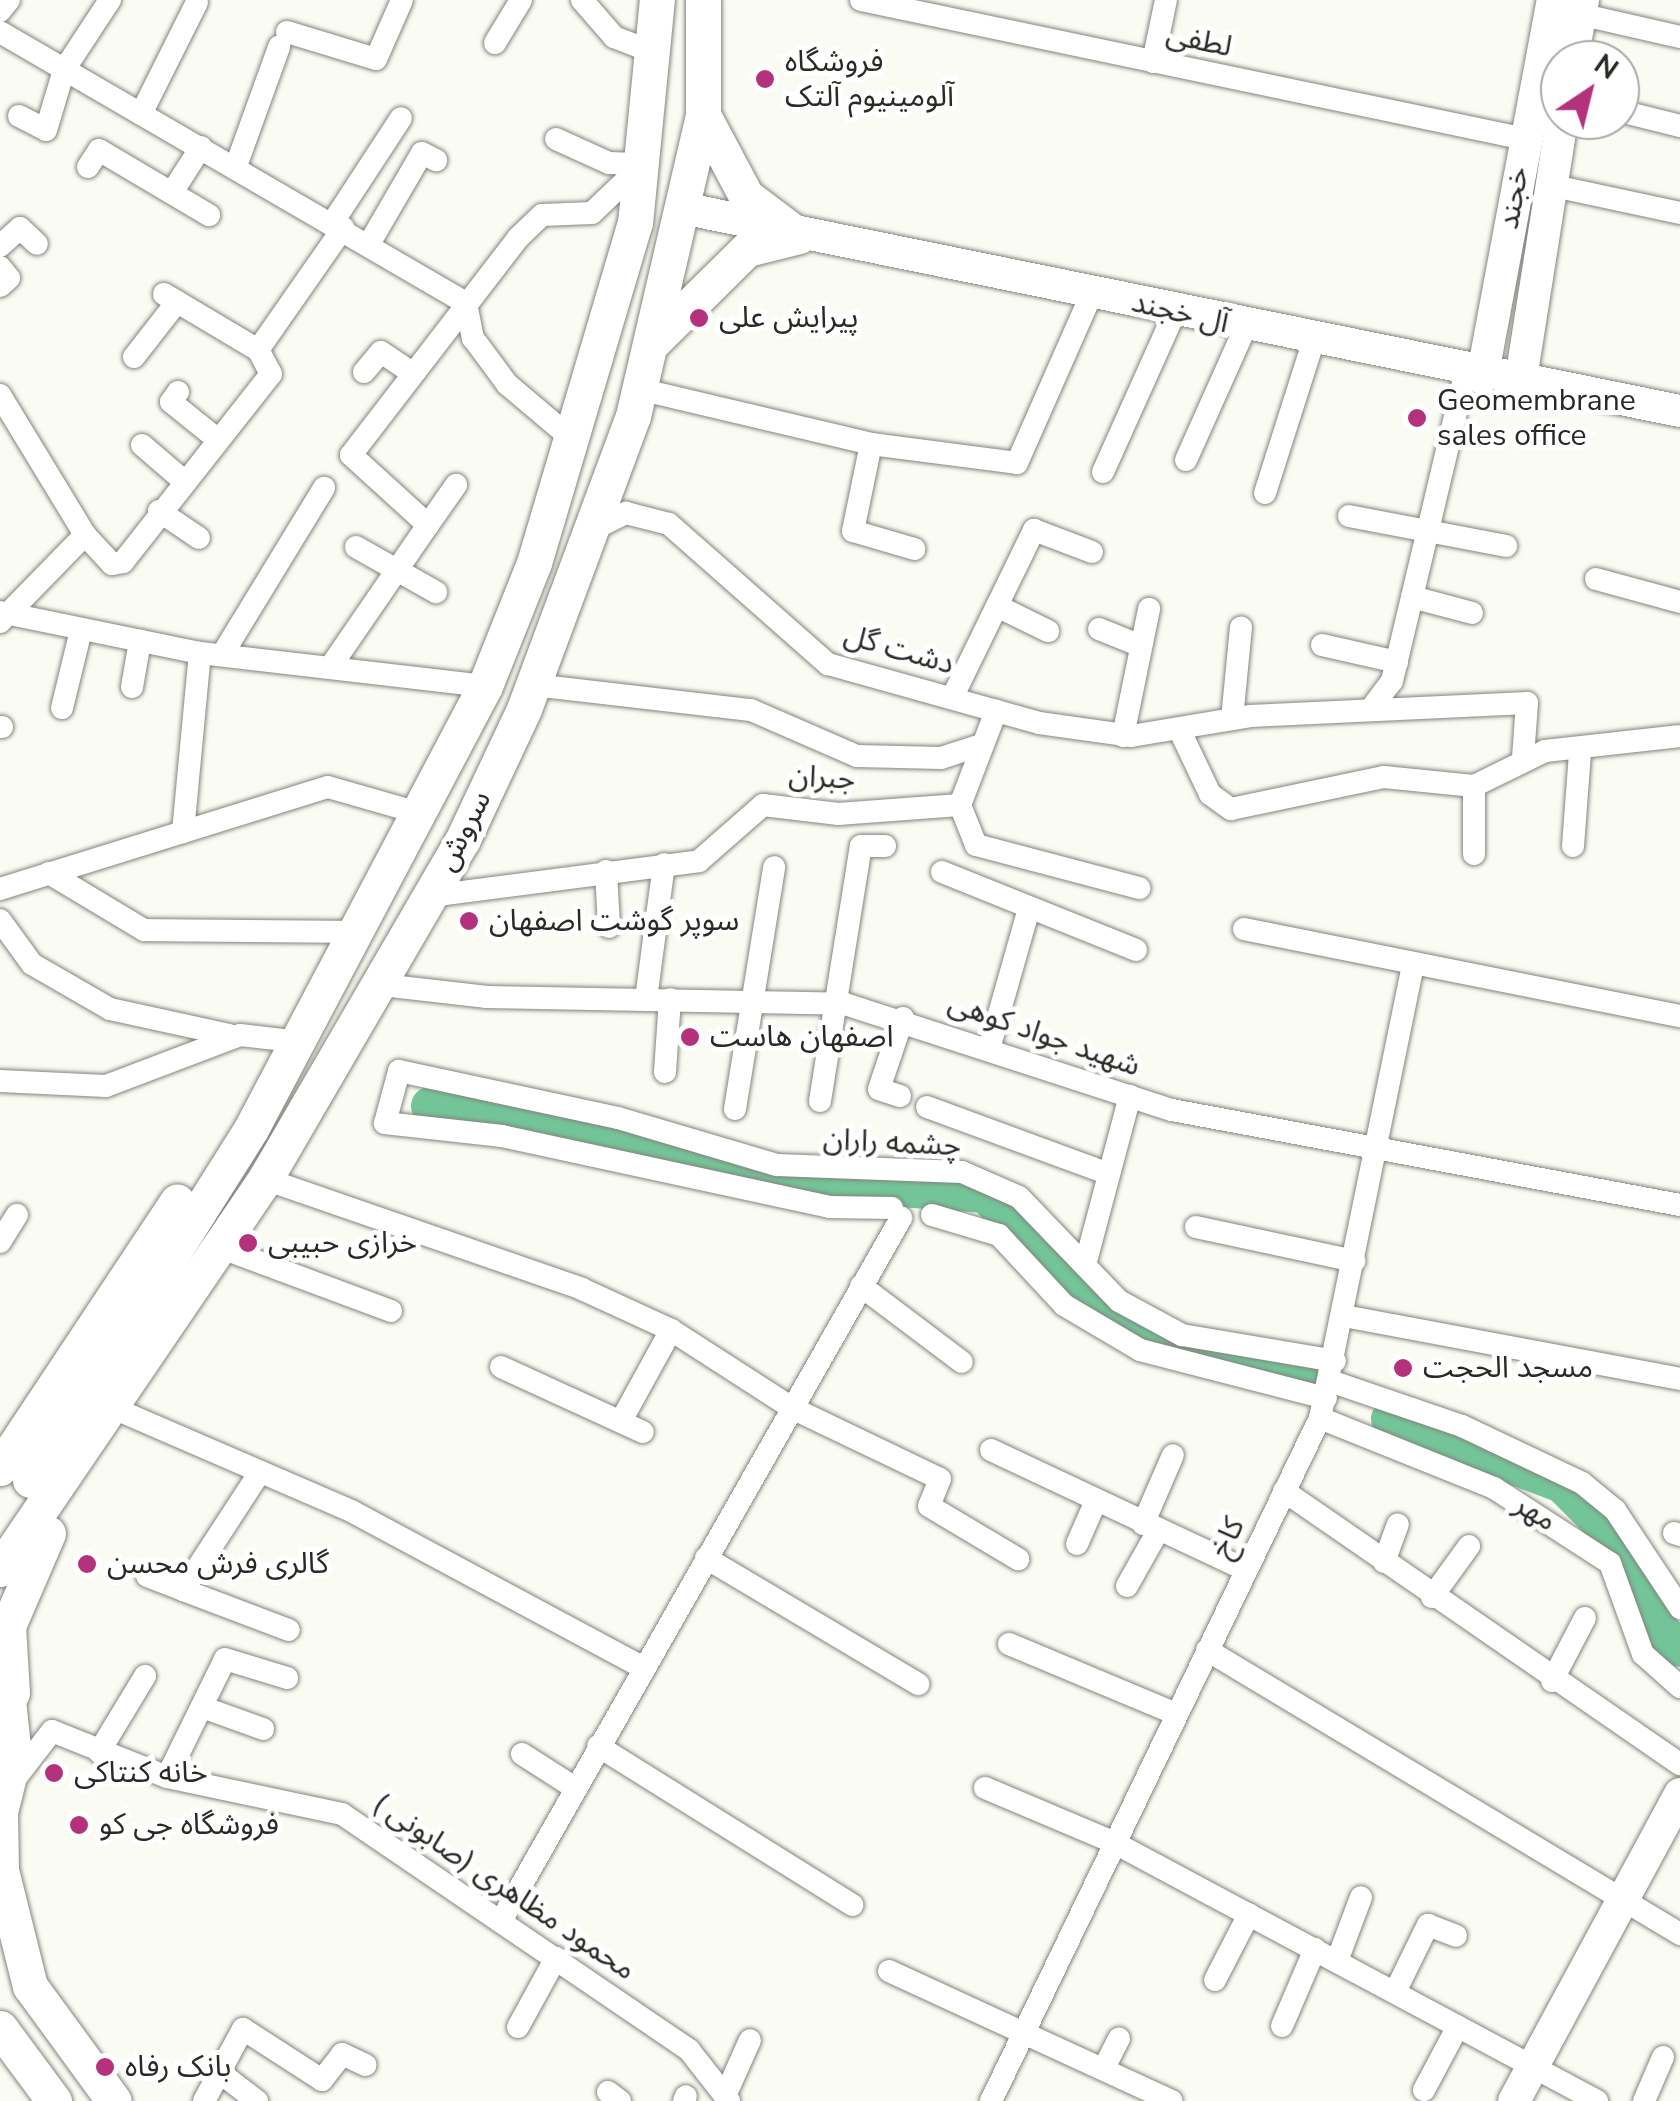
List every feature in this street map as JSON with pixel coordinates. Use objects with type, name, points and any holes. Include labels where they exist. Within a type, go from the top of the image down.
[{"type":"main road","name":"سروش","points":[[0,1528],[251,1128],[345,946],[422,814],[485,686],[572,440],[638,201],[656,53],[657,0]]},
{"type":"main road","name":"سروش","points":[[8,1578],[266,1179],[382,984],[431,896],[534,685],[594,528],[640,389],[703,115],[703,0]]},
{"type":"main road","points":[[703,115],[746,196],[799,236]]},
{"type":"main road","points":[[638,201],[682,208]]},
{"type":"main road","points":[[650,346],[747,249],[799,236]]},
{"type":"main road","points":[[0,1468],[345,946]]},
{"type":"main road","points":[[30,1986],[2,1870],[12,1694],[8,1578],[127,1414],[266,1179]]},
{"type":"main road","points":[[0,1659],[12,1694]]},
{"type":"main road","points":[[0,1955],[30,1986],[114,2101]]},
{"type":"main road","points":[[0,2028],[54,2101]]},
{"type":"street","points":[[0,11],[9,0]]},
{"type":"street","points":[[19,116],[46,130],[64,70],[110,0]]},
{"type":"street","points":[[236,166],[283,40],[376,59],[402,0]]},
{"type":"street","points":[[495,43],[521,0]]},
{"type":"street","points":[[582,0],[614,36],[656,53]]},
{"type":"street","name":"لطفی","points":[[861,0],[1525,138]]},
{"type":"street","points":[[1153,62],[1166,0]]},
{"type":"street","points":[[142,114],[197,2]]},
{"type":"street","points":[[1570,40],[1567,6],[1680,38]]},
{"type":"street","name":"خجند","points":[[1474,376],[1488,338],[1525,138],[1567,6]]},
{"type":"street","points":[[0,32],[338,225],[466,304],[474,338],[507,384],[572,440]]},
{"type":"street","points":[[1640,116],[1680,126]]},
{"type":"street","points":[[258,350],[402,118]]},
{"type":"street","points":[[556,139],[609,163],[644,164]]},
{"type":"street","name":"خجند","points":[[1520,385],[1560,140]]},
{"type":"street","points":[[173,191],[201,147]]},
{"type":"street","points":[[88,167],[100,150],[209,215]]},
{"type":"street","points":[[369,244],[422,153],[436,160]]},
{"type":"street","points":[[428,525],[351,455],[466,304],[542,215],[592,213],[644,164]]},
{"type":"street","points":[[1554,186],[1680,213]]},
{"type":"street","name":"آل خجند","points":[[682,208],[799,236],[1092,293],[1474,376],[1680,411]]},
{"type":"street","points":[[0,246],[20,228],[37,244]]},
{"type":"street","points":[[0,267],[9,278],[0,286]]},
{"type":"street","points":[[640,389],[871,444],[1017,463],[1092,293]]},
{"type":"street","points":[[0,395],[85,535],[112,564],[123,562],[159,511],[271,374],[258,350],[170,298],[134,357]]},
{"type":"street","points":[[1103,472],[1175,312]]},
{"type":"street","points":[[1186,460],[1245,328]]},
{"type":"street","points":[[1488,338],[1505,360],[1526,344]]},
{"type":"street","points":[[1265,493],[1313,343]]},
{"type":"street","points":[[364,372],[381,352],[412,373]]},
{"type":"street","points":[[1370,710],[1397,662],[1428,532],[1474,376]]},
{"type":"street","points":[[178,392],[171,402],[217,438]]},
{"type":"street","points":[[871,444],[853,531],[914,549]]},
{"type":"street","points":[[142,445],[184,481]]},
{"type":"street","points":[[332,666],[401,572],[456,486]]},
{"type":"street","points":[[183,832],[211,654],[324,488]]},
{"type":"street","points":[[159,511],[199,538]]},
{"type":"street","name":"دشت گل","points":[[594,528],[626,513],[668,524],[828,664],[996,710],[1123,736],[1180,731],[1232,720],[1527,703],[1523,757]]},
{"type":"street","points":[[1349,516],[1506,546]]},
{"type":"street","points":[[953,696],[1034,530],[1092,552]]},
{"type":"street","points":[[1,616],[85,535]]},
{"type":"street","points":[[356,547],[436,592]]},
{"type":"street","points":[[1596,579],[1680,602]]},
{"type":"street","points":[[1412,596],[1472,613]]},
{"type":"street","points":[[997,606],[1048,631]]},
{"type":"street","points":[[1123,736],[1149,609]]},
{"type":"street","points":[[1,616],[211,654],[485,686]]},
{"type":"street","points":[[1232,720],[1241,627]]},
{"type":"street","points":[[1100,628],[1141,646]]},
{"type":"street","points":[[62,708],[81,630]]},
{"type":"street","points":[[132,686],[140,641]]},
{"type":"street","points":[[1322,645],[1397,662]]},
{"type":"street","points":[[534,685],[751,710],[857,756],[941,758],[974,747]]},
{"type":"street","points":[[996,710],[974,747],[960,806],[976,846],[1139,888]]},
{"type":"street","points":[[1180,731],[1210,794],[1231,809],[1384,777],[1474,786],[1523,757],[1680,736]]},
{"type":"street","points":[[1573,846],[1580,752]]},
{"type":"street","points":[[0,889],[328,786],[422,814]]},
{"type":"street","points":[[1474,786],[1474,854]]},
{"type":"street","name":"جبران","points":[[431,896],[699,860],[763,805],[838,814],[960,806]]},
{"type":"street","points":[[820,1102],[861,846],[884,846]]},
{"type":"street","points":[[646,999],[664,864]]},
{"type":"street","points":[[736,1109],[774,867]]},
{"type":"street","points":[[606,871],[609,927]]},
{"type":"street","points":[[942,872],[1028,912],[1136,950]]},
{"type":"street","points":[[49,873],[144,930],[345,946]]},
{"type":"street","points":[[989,1048],[1028,912]]},
{"type":"street","points":[[0,920],[32,964],[110,1009],[283,1040]]},
{"type":"street","points":[[1244,929],[1413,966],[1680,1016]]},
{"type":"street","name":"کاخ","points":[[992,2101],[1022,2030],[1284,1491],[1328,1390],[1413,966]]},
{"type":"street","name":"شهید جواد کوهی","points":[[382,984],[487,998],[836,1004],[903,1018],[1130,1096],[1376,1149],[1680,1205]]},
{"type":"street","points":[[665,1072],[670,999]]},
{"type":"street","points":[[900,1096],[879,1089],[903,1018]]},
{"type":"street","points":[[0,1082],[106,1086],[240,1035]]},
{"type":"street","name":"چشمه راران","points":[[861,1286],[896,1213],[830,1207],[502,1136],[385,1123],[399,1071],[618,1118],[777,1165],[962,1172],[1019,1197],[1120,1301],[1182,1334],[1328,1390]]},
{"type":"street","points":[[1085,1265],[1130,1096]]},
{"type":"street","points":[[927,1108],[1109,1174]]},
{"type":"street","points":[[266,1179],[582,1290],[671,1330],[792,1408],[940,1479],[930,1506],[1018,1559]]},
{"type":"street","points":[[932,1215],[1000,1235],[1064,1305],[1140,1350],[1328,1390],[1462,1426],[1582,1483],[1615,1510],[1680,1608]]},
{"type":"street","points":[[0,1242],[17,1216]]},
{"type":"street","points":[[1196,1227],[1354,1261]]},
{"type":"street","points":[[227,1250],[391,1311]]},
{"type":"street","points":[[502,1919],[861,1286],[962,1362]]},
{"type":"street","points":[[1344,1316],[1680,1379]]},
{"type":"street","points":[[621,1421],[671,1330]]},
{"type":"street","points":[[501,1367],[643,1432]]},
{"type":"street","name":"مهر","points":[[1328,1390],[1494,1488],[1610,1564],[1643,1654],[1680,1687]]},
{"type":"street","points":[[127,1414],[260,1472],[642,1667]]},
{"type":"street","points":[[991,1450],[1246,1570]]},
{"type":"street","points":[[1127,1586],[1151,1527],[1173,1455]]},
{"type":"street","points":[[184,1590],[260,1472]]},
{"type":"street","points":[[1284,1491],[1552,1680],[1680,1764]]},
{"type":"street","points":[[1076,1544],[1095,1502]]},
{"type":"street","points":[[1384,1562],[1398,1524]]},
{"type":"street","points":[[1432,1597],[1469,1546]]},
{"type":"street","points":[[706,1558],[918,1684]]},
{"type":"street","points":[[148,1576],[290,1630]]},
{"type":"street","points":[[1552,1680],[1585,1618]]},
{"type":"street","points":[[1010,1644],[1176,1714]]},
{"type":"street","points":[[1206,1650],[1680,1934]]},
{"type":"street","points":[[167,1777],[225,1659],[287,1678]]},
{"type":"street","points":[[99,1752],[144,1676]]},
{"type":"street","points":[[202,1706],[263,1729]]},
{"type":"street","name":"محمود مظاهری (صابونی )","points":[[4,1803],[28,1772],[44,1732],[167,1777],[342,1814],[502,1919],[689,2050],[727,2099]]},
{"type":"street","points":[[598,1746],[852,1905]]},
{"type":"street","points":[[522,1754],[574,1788]]},
{"type":"street","points":[[986,1788],[1113,1842],[1597,2101]]},
{"type":"street","points":[[1514,2101],[1680,1794]]},
{"type":"street","points":[[1337,1961],[1361,1896]]},
{"type":"street","points":[[1216,1980],[1249,1914]]},
{"type":"street","points":[[1394,1992],[1428,1925],[1456,1936]]},
{"type":"street","points":[[1282,2026],[1315,1949]]},
{"type":"street","points":[[518,2027],[556,1958]]},
{"type":"street","points":[[889,1971],[1172,2101]]},
{"type":"street","points":[[1424,2090],[1458,2026]]},
{"type":"street","points":[[204,2101],[222,2075],[243,2029],[322,2080],[342,2054],[366,2065]]},
{"type":"street","points":[[1104,2068],[1119,2039]]},
{"type":"street","points":[[727,2099],[750,2040]]},
{"type":"street","points":[[1644,2101],[1663,2056]]},
{"type":"street","points":[[222,2075],[257,2101]]},
{"type":"waterway","points":[[430,1106],[579,1130],[771,1179],[986,1194],[1089,1308],[1139,1335],[1304,1380]]},
{"type":"waterway","points":[[1390,1419],[1562,1484],[1618,1540],[1661,1631],[1680,1648]]},
{"type":"place","name":"فروشگاه آلومینیوم آلتک","points":[[765,79]]},
{"type":"place","name":"پیرایش علی","points":[[699,318]]},
{"type":"place","name":"Geomembrane sales office","points":[[1417,418]]},
{"type":"place","name":"سوپر گوشت اصفهان","points":[[469,921]]},
{"type":"place","name":"اصفهان هاست","points":[[690,1037]]},
{"type":"place","name":"خرازی حبیبی","points":[[248,1243]]},
{"type":"place","name":"مسجد الحجت","points":[[1403,1368]]},
{"type":"place","name":"گالری فرش محسن","points":[[87,1564]]},
{"type":"place","name":"خانه کنتاکی","points":[[54,1773]]},
{"type":"place","name":"فروشگاه جی کو","points":[[79,1825]]},
{"type":"place","name":"بانک رفاه","points":[[105,2067]]}]
